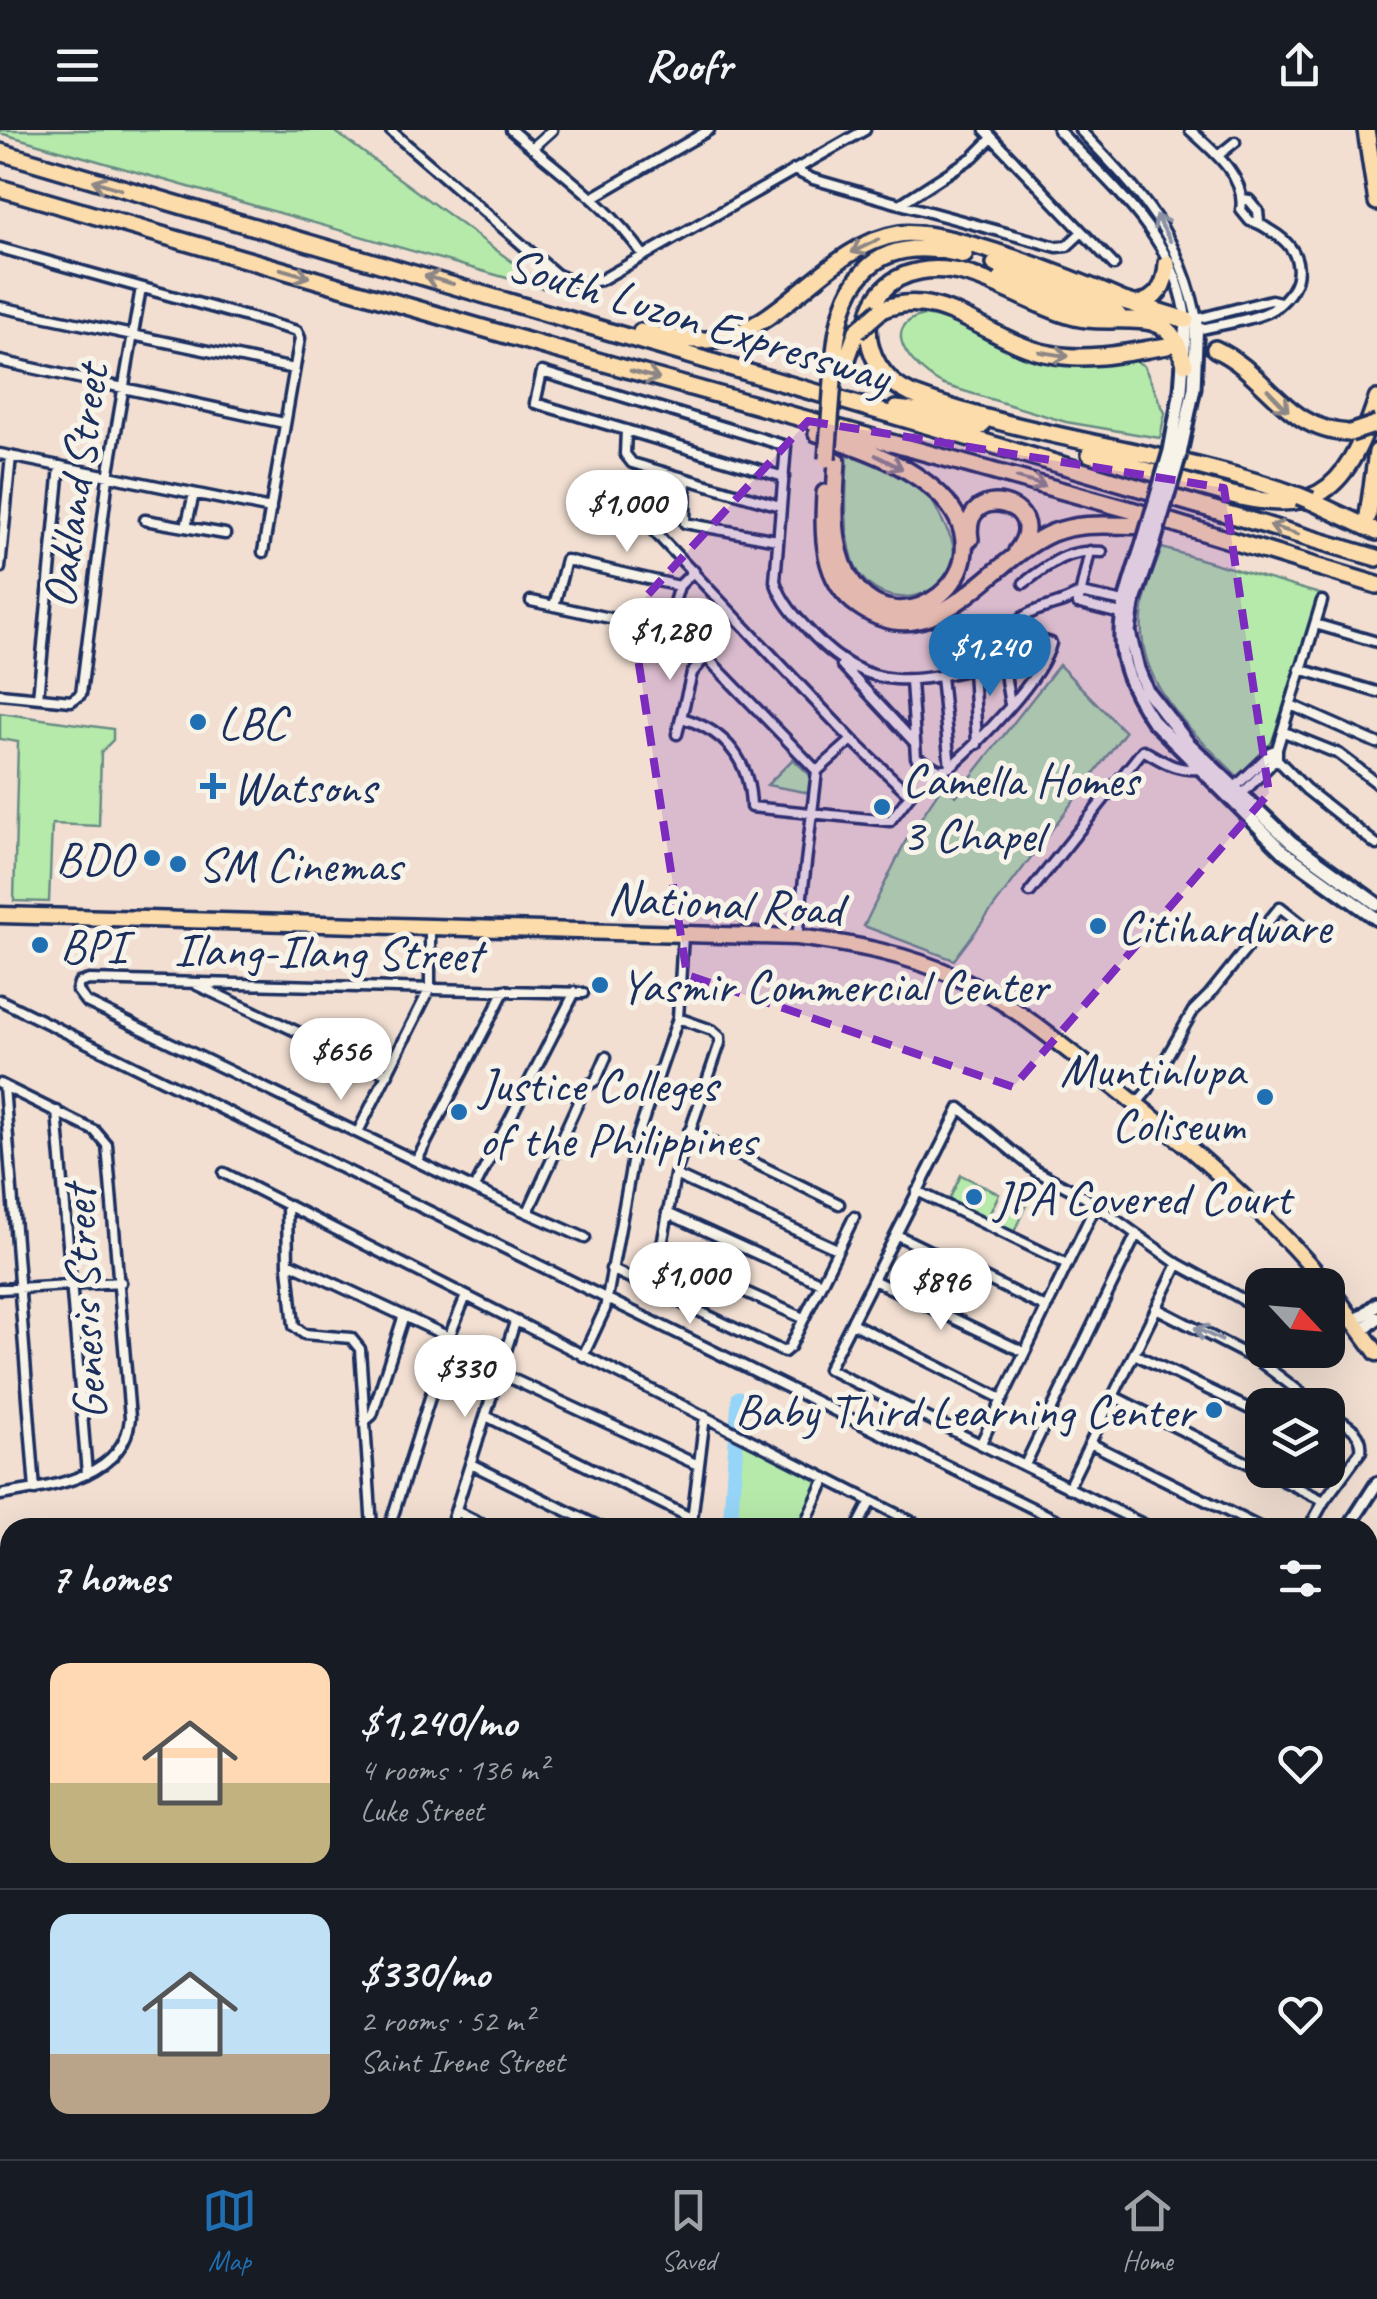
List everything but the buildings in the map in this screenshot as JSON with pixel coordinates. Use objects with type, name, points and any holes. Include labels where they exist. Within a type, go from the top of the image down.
[{"type":"highway","points":[[1367,138],[1377,181]]},
{"type":"highway","points":[[1367,138],[1377,202]]},
{"type":"highway","name":"South Luzon Expressway","points":[[0,152],[1377,558]]},
{"type":"highway","name":"South Luzon Expressway","points":[[0,188],[1377,585]]},
{"type":"highway","points":[[600,328],[708,340],[731,336],[762,320],[859,248],[904,233],[932,236],[1003,256],[1131,302],[1156,316],[1175,339],[1184,364]]},
{"type":"highway","points":[[839,369],[838,324],[851,286],[869,265],[900,250],[954,252],[1081,294],[1131,302],[1158,294],[1167,263]]},
{"type":"highway","points":[[1176,524],[1071,527],[1030,545],[957,602],[924,620],[892,621],[860,607],[837,582],[826,551],[824,519],[843,330],[852,298],[880,267],[910,256],[950,260],[1062,301],[1192,325]]},
{"type":"highway","points":[[1156,316],[1099,322],[1074,317],[944,270],[922,270],[897,279],[880,295],[869,319],[868,343],[878,369],[910,394],[1107,448],[1226,473],[1305,499],[1377,532]]},
{"type":"highway","points":[[839,369],[857,331],[880,310],[907,302],[928,303],[1022,346],[1061,356],[1094,357],[1167,346]]},
{"type":"highway","points":[[1215,349],[1248,369],[1302,421],[1326,431],[1350,433],[1377,424]]},
{"type":"highway","points":[[850,404],[930,413],[1070,448],[1247,500],[1284,504],[1316,495],[1339,477],[1362,440],[1377,399]]},
{"type":"highway","points":[[768,409],[886,460],[941,496],[958,519],[964,542],[964,558],[953,584]]},
{"type":"highway","points":[[989,418],[1070,448]]},
{"type":"highway","points":[[1368,516],[1377,452]]},
{"type":"highway","points":[[832,460],[842,560],[856,586],[881,605],[908,609],[936,601],[969,562],[971,516],[996,502],[1014,508],[1026,526],[1023,542],[1000,568]]},
{"type":"highway","name":"National Road","points":[[0,915],[797,937],[884,951],[958,978],[1023,1016],[1137,1103],[1232,1184],[1311,1268]]},
{"type":"highway","name":"National Road","points":[[1345,1313],[1368,1327],[1377,1353]]},
{"type":"main road","points":[[1175,453],[1192,325]]},
{"type":"main road","points":[[1192,325],[1194,388],[1130,619],[1138,669],[1161,712],[1284,852],[1377,919]]},
{"type":"main road","points":[[1148,544],[1122,608],[1121,650],[1125,673],[1136,696],[1152,720],[1200,769],[1377,904]]},
{"type":"main road","points":[[1368,1327],[1377,1304]]},
{"type":"street","points":[[390,130],[556,274],[578,284],[600,280],[865,130]]},
{"type":"street","points":[[511,130],[592,198],[644,256]]},
{"type":"street","points":[[532,148],[552,130]]},
{"type":"street","points":[[592,198],[709,130]]},
{"type":"street","points":[[985,130],[1114,265]]},
{"type":"street","points":[[1058,130],[1147,225],[1192,325]]},
{"type":"street","points":[[1080,130],[1144,196],[1176,252],[1192,325]]},
{"type":"street","points":[[1190,130],[1220,154],[1243,199],[1249,200],[1258,212],[1259,222],[1285,240],[1297,260],[1296,283],[1280,302],[1272,300],[1192,325]]},
{"type":"street","points":[[900,204],[973,157],[992,138]]},
{"type":"street","points":[[1220,154],[1235,142]]},
{"type":"street","points":[[794,170],[813,179],[1057,246],[1068,246],[1082,232]]},
{"type":"street","points":[[1132,207],[1144,196]]},
{"type":"street","points":[[0,248],[299,333],[263,552]]},
{"type":"street","name":"Oakland Street","points":[[38,698],[71,701],[80,694],[108,477],[141,288]]},
{"type":"street","points":[[0,307],[294,369]]},
{"type":"street","points":[[0,361],[284,423]]},
{"type":"street","points":[[784,477],[534,403],[542,372],[786,446],[784,477],[777,540],[775,581],[782,602],[915,743]]},
{"type":"street","points":[[626,430],[625,454],[632,463],[780,506]]},
{"type":"street","points":[[0,454],[271,509]]},
{"type":"street","points":[[0,568],[10,456]]},
{"type":"street","points":[[0,694],[38,698],[60,466]]},
{"type":"street","points":[[686,479],[685,523],[777,540]]},
{"type":"street","points":[[186,527],[194,494]]},
{"type":"street","points":[[584,497],[636,518],[694,571],[852,740],[910,795],[890,822],[750,806],[750,778],[736,754],[704,724],[682,718]]},
{"type":"street","points":[[145,520],[226,534]]},
{"type":"street","points":[[1075,602],[1090,551]]},
{"type":"street","points":[[1024,583],[1064,555],[1102,552]]},
{"type":"street","points":[[554,606],[566,560],[679,586]]},
{"type":"street","points":[[666,629],[679,586],[694,571]]},
{"type":"street","points":[[1080,593],[1122,608]]},
{"type":"street","points":[[1235,794],[1275,753],[1322,601]]},
{"type":"street","points":[[531,602],[684,634],[817,772]]},
{"type":"street","points":[[1010,704],[1002,661],[1011,631],[1028,614],[1075,602],[1122,608]]},
{"type":"street","points":[[1314,624],[1377,642]]},
{"type":"street","points":[[911,680],[916,756],[940,770],[950,767],[977,745],[1047,661],[1051,643],[1011,631]]},
{"type":"street","points":[[677,734],[692,672],[706,656]]},
{"type":"street","points":[[836,658],[861,672],[891,681],[941,676],[1002,661]]},
{"type":"street","points":[[972,668],[977,745]]},
{"type":"street","points":[[1300,670],[1377,692]]},
{"type":"street","points":[[941,676],[950,767]]},
{"type":"street","points":[[1292,706],[1377,743]]},
{"type":"street","points":[[1284,732],[1339,754],[1377,783]]},
{"type":"street","points":[[797,937],[817,772],[852,740]]},
{"type":"street","points":[[1030,892],[1143,750],[1179,770],[1200,769]]},
{"type":"street","points":[[1275,753],[1306,789],[1377,844]]},
{"type":"street","points":[[1137,1103],[1193,1011],[1210,996],[1276,912],[1280,908],[1304,926]]},
{"type":"street","points":[[430,928],[430,988],[358,1132],[584,1238]]},
{"type":"street","points":[[582,1356],[605,1309],[636,1141],[678,1018],[683,934]]},
{"type":"street","name":"Ilang-Ilang Street","points":[[358,1132],[86,1002],[77,990],[83,981],[579,992],[474,1188]]},
{"type":"street","points":[[192,983],[388,1074]]},
{"type":"street","points":[[230,1000],[235,985]]},
{"type":"street","points":[[417,1160],[505,990]]},
{"type":"street","points":[[0,1000],[1053,1518]]},
{"type":"street","points":[[654,1288],[675,1176],[720,1043],[720,1037],[712,1030],[678,1018]]},
{"type":"street","points":[[528,1212],[586,1086],[596,1080],[606,1057]]},
{"type":"street","points":[[2,1085],[35,1490]]},
{"type":"street","name":"Genesis Street","points":[[0,1495],[35,1490],[87,1474],[119,1452],[129,1432],[108,1145],[95,1130],[2,1085]]},
{"type":"street","points":[[1131,1518],[828,1369],[960,1108],[1022,1162],[1096,1205],[1178,1264],[1245,1301]]},
{"type":"street","points":[[57,1112],[87,1474]]},
{"type":"street","points":[[689,1131],[839,1204]]},
{"type":"street","points":[[224,1173],[421,1270],[899,1518]]},
{"type":"street","points":[[675,1176],[836,1250]]},
{"type":"street","points":[[918,1191],[1067,1264]]},
{"type":"street","points":[[981,1444],[1096,1205]]},
{"type":"street","points":[[288,1206],[288,1262],[296,1330],[347,1337],[358,1345],[371,1518]]},
{"type":"street","points":[[667,1212],[820,1283]]},
{"type":"street","points":[[611,1270],[784,1352],[790,1347],[854,1217]]},
{"type":"street","points":[[897,1234],[1046,1308]]},
{"type":"street","points":[[1025,1465],[1136,1235]]},
{"type":"street","points":[[662,1254],[803,1318]]},
{"type":"street","points":[[288,1262],[449,1337]]},
{"type":"street","points":[[1068,1488],[1178,1264]]},
{"type":"street","points":[[874,1280],[1024,1352]]},
{"type":"street","points":[[0,1289],[121,1282]]},
{"type":"street","points":[[392,1518],[449,1337],[466,1296]]},
{"type":"street","points":[[1156,1308],[1245,1353]]},
{"type":"street","points":[[364,1421],[372,1415],[403,1318]]},
{"type":"street","points":[[454,1518],[515,1322]]},
{"type":"street","points":[[852,1323],[1002,1399]]},
{"type":"street","points":[[1134,1354],[1245,1407]]},
{"type":"street","points":[[1269,1368],[1295,1388]]},
{"type":"street","points":[[499,1373],[698,1465]]},
{"type":"street","points":[[1113,1396],[1324,1501]]},
{"type":"street","points":[[486,1416],[681,1518]]},
{"type":"street","points":[[692,1518],[705,1416]]},
{"type":"street","points":[[1345,1425],[1358,1433],[1362,1442],[1361,1451],[1345,1473]]},
{"type":"street","points":[[1090,1444],[1240,1518]]},
{"type":"street","points":[[471,1464],[582,1518]]},
{"type":"street","points":[[808,1518],[826,1478]]},
{"type":"street","points":[[1354,1518],[1377,1483]]},
{"type":"street","points":[[1315,1518],[1334,1488]]},
{"type":"street","points":[[863,1518],[871,1501]]},
{"type":"street","points":[[456,1511],[470,1518]]},
{"type":"highlighted area","points":[[808,421],[1224,488],[1269,793],[1013,1087],[687,975],[631,613]]},
{"type":"green space","points":[[333,130],[552,291],[0,133]]},
{"type":"green space","points":[[923,315],[951,323],[1012,351],[1046,360],[1080,364],[1133,359],[1144,366],[1165,413],[1160,438],[1066,422],[944,385],[913,361],[901,340],[909,321]]},
{"type":"green space","points":[[848,445],[908,480],[933,502],[951,538],[953,561],[947,577],[934,588],[917,596],[898,597],[880,592],[864,580],[853,560],[847,532]]},
{"type":"green space","points":[[1162,548],[1320,594],[1272,742],[1239,778],[1171,706],[1148,665],[1142,616]]},
{"type":"green space","points":[[1059,665],[1125,732],[954,960],[864,926],[905,842],[942,786],[956,796]]},
{"type":"green space","points":[[0,713],[113,729],[113,740],[101,752],[99,826],[52,824],[49,902],[14,901],[18,742],[0,739]]},
{"type":"green space","points":[[793,759],[811,776],[810,793],[767,785]]},
{"type":"green space","name":"JPA Covered Court","points":[[961,1175],[999,1194],[987,1219],[949,1200]]},
{"type":"green space","points":[[1014,1200],[1026,1206],[1014,1232],[1002,1226]]},
{"type":"green space","points":[[739,1439],[819,1480],[801,1518],[735,1518]]},
{"type":"waterway","points":[[731,1518],[739,1398]]},
{"type":"place","name":"LBC","points":[[198,722]]},
{"type":"place","name":"Watsons","points":[[213,786]]},
{"type":"place","name":"Camella Homes 3 Chapel","points":[[882,807]]},
{"type":"place","name":"BDO","points":[[152,858]]},
{"type":"place","name":"SM Cinemas","points":[[178,864]]},
{"type":"place","name":"Citihardware","points":[[1098,926]]},
{"type":"place","name":"BPI","points":[[40,945]]},
{"type":"place","name":"Yasmir Commercial Center","points":[[600,985]]},
{"type":"place","name":"Muntinlupa Coliseum","points":[[1265,1097]]},
{"type":"place","name":"Justice Colleges of the Philippines","points":[[459,1112]]},
{"type":"place","name":"JPA Covered Court","points":[[974,1197]]},
{"type":"place","name":"Baby Third Learning Center","points":[[1214,1410]]}]
